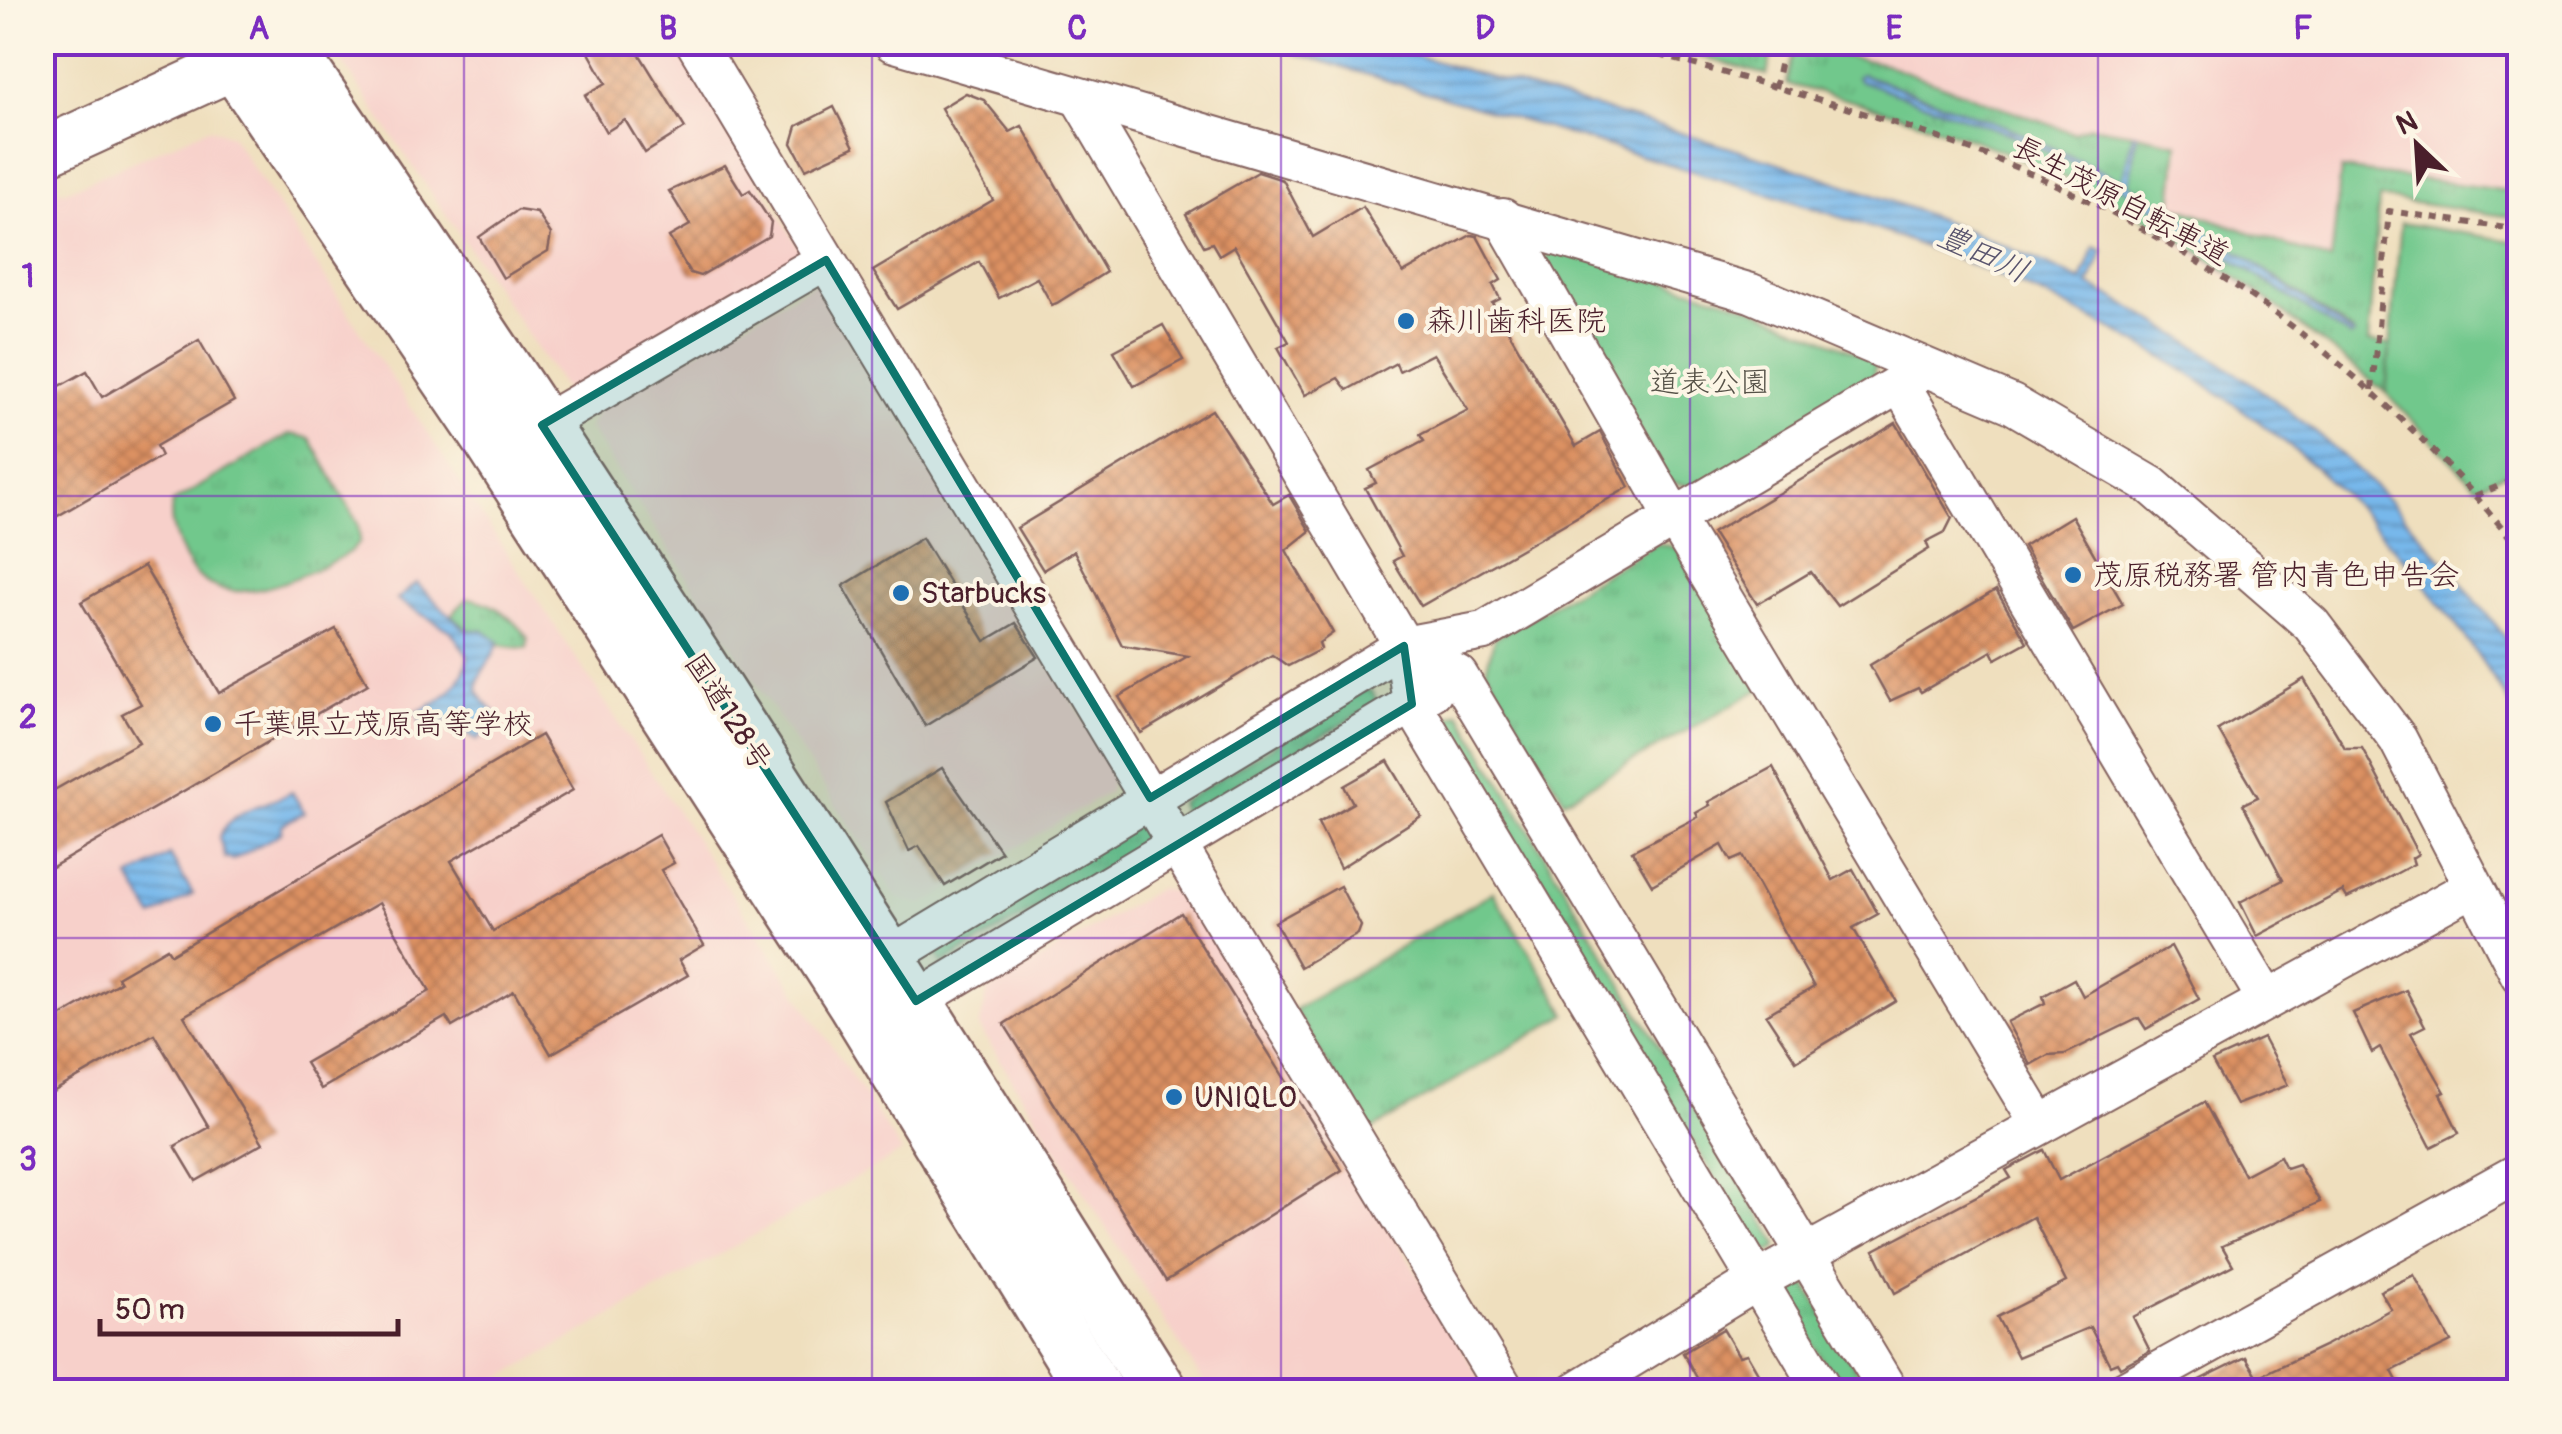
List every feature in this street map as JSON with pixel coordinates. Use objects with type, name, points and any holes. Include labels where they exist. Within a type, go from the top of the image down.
[{"type":"highway","name":"国道128号","points":[[252,48],[542,425],[902,980],[1160,1392]]},
{"type":"highway","name":"国道128号","points":[[252,48],[493,442],[856,1004],[1095,1392]]},
{"type":"street","points":[[695,42],[1506,1392]]},
{"type":"street","points":[[892,42],[1751,293],[1912,376],[2012,404],[2152,486],[2311,624],[2398,740],[2520,975]]},
{"type":"street","points":[[42,153],[252,48]]},
{"type":"street","points":[[1081,100],[1404,646],[1412,704],[1824,1392]]},
{"type":"street","points":[[1503,218],[1674,517],[2040,1124]]},
{"type":"street","points":[[542,425],[826,260]]},
{"type":"street","points":[[902,980],[1150,798],[1404,646],[1484,631],[1912,376]]},
{"type":"street","points":[[1912,376],[2267,1000]]},
{"type":"street","points":[[856,1004],[1179,846],[1458,675],[1484,631]]},
{"type":"street","points":[[1404,646],[1458,675],[1890,1392]]},
{"type":"street","points":[[1574,1392],[1757,1281],[2473,887]]},
{"type":"street","points":[[2122,1392],[2520,1172]]},
{"type":"path","name":"長生茂原自転車道","points":[[1613,42],[1922,132],[2075,195],[2158,239],[2244,294],[2372,391],[2476,496],[2520,550]]},
{"type":"path","points":[[1775,88],[1785,42]]},
{"type":"path","points":[[2372,391],[2390,211],[2520,230]]},
{"type":"path","points":[[2476,496],[2520,477]]},
{"type":"highlighted area","points":[[826,260],[1150,798],[1404,646],[1412,704],[916,1001],[542,425]]},
{"type":"shaded area","points":[[329,43],[676,43],[803,254],[568,394]]},
{"type":"shaded area","points":[[1795,43],[2519,43],[2519,218],[2379,198],[2368,343],[2303,329],[2132,212],[2023,159],[1907,115],[1787,84]]},
{"type":"shaded area","points":[[209,128],[231,135],[902,1152],[494,1382],[488,1391],[43,1391],[42,186],[66,191]]},
{"type":"shaded area","points":[[820,279],[1113,767],[1109,792],[922,905],[896,897],[589,428],[597,409]]},
{"type":"shaded area","points":[[1159,888],[1189,895],[1488,1391],[1209,1391],[979,1027],[988,991]]},
{"type":"green space","points":[[1774,42],[1767,75],[1650,43]]},
{"type":"green space","points":[[1795,43],[1836,43],[1835,54],[1885,64],[2073,133],[2090,126],[2133,133],[2123,181],[2015,130],[1862,74],[1857,77],[2013,135],[2119,185],[2350,336],[2353,332],[2246,257],[2129,184],[2137,134],[2178,143],[2172,205],[2331,261],[2341,169],[2519,192],[2519,218],[2379,198],[2368,342],[2390,345],[2386,393],[2230,274],[2131,211],[2048,170],[1963,136],[1787,84]]},
{"type":"green space","points":[[2401,223],[2519,242],[2519,468],[2476,486],[2386,393]]},
{"type":"green space","name":"道表公園","points":[[1553,248],[1743,304],[1875,360],[1874,383],[1699,488],[1668,482],[1542,262]]},
{"type":"green space","points":[[289,434],[310,438],[358,524],[360,542],[347,554],[301,576],[261,589],[222,589],[206,582],[191,569],[180,548],[171,519],[173,502]]},
{"type":"green space","points":[[1657,543],[1678,548],[1762,688],[1564,800],[1486,670],[1494,639]]},
{"type":"green space","points":[[468,598],[486,603],[509,617],[528,638],[527,648],[486,641],[460,624],[451,615]]},
{"type":"green space","points":[[1364,689],[1372,692],[1378,703],[1184,815],[1180,803]]},
{"type":"green space","points":[[1459,712],[1778,1244],[1775,1250],[1760,1254],[1444,727],[1444,719]]},
{"type":"green space","points":[[1149,824],[1153,841],[942,964],[935,949],[1136,825]]},
{"type":"green space","points":[[1493,892],[1567,1014],[1368,1132],[1294,1010]]},
{"type":"green space","points":[[1805,1283],[1869,1391],[1841,1391],[1783,1295]]},
{"type":"water","name":"豊田川","points":[[1261,43],[1401,43],[1400,51],[1831,180],[1916,210],[2081,281],[2094,247],[2103,251],[2089,285],[2196,346],[2292,413],[2379,490],[2420,534],[2514,653],[2521,675],[2519,717],[2441,605],[2352,503],[2285,442],[2212,388],[2135,342],[1973,265],[1889,234],[1717,178]]},
{"type":"water","points":[[1861,74],[2015,130],[2122,181],[2133,133],[2137,134],[2129,184],[2246,257],[2354,335],[2350,337],[2119,185],[2013,135],[1859,80],[1857,76]]},
{"type":"water","points":[[416,583],[466,630],[483,630],[499,642],[478,686],[479,694],[497,714],[478,740],[444,719],[424,730],[417,712],[450,691],[462,675],[468,656],[451,631],[397,600]]},
{"type":"water","points":[[292,792],[304,812],[282,825],[281,833],[233,860],[225,858],[219,837],[233,819]]},
{"type":"water","points":[[170,855],[193,894],[153,917],[130,878]]},
{"type":"building","points":[[583,42],[632,42],[685,128],[645,153],[625,120],[606,132],[585,95],[606,83]]},
{"type":"building","points":[[966,93],[984,100],[1010,132],[1022,126],[1106,272],[1057,303],[1052,305],[1037,278],[999,298],[979,262],[897,309],[873,271],[993,200],[941,108]]},
{"type":"building","points":[[834,107],[854,147],[806,169],[792,143],[797,126]]},
{"type":"building","points":[[725,165],[743,194],[750,190],[771,222],[769,236],[700,276],[690,273],[669,237],[690,225],[669,191]]},
{"type":"building","points":[[1258,172],[1283,180],[1313,237],[1363,207],[1403,273],[1471,235],[1477,236],[1501,280],[1493,285],[1500,299],[1492,303],[1576,446],[1600,432],[1629,487],[1421,606],[1393,561],[1402,556],[1365,488],[1376,483],[1369,470],[1424,441],[1420,435],[1468,410],[1433,354],[1399,371],[1396,363],[1347,390],[1338,378],[1305,395],[1278,347],[1289,342],[1234,246],[1219,255],[1212,243],[1204,246],[1186,214]]},
{"type":"building","points":[[518,210],[537,213],[551,234],[548,251],[503,278],[479,237]]},
{"type":"building","points":[[1163,325],[1183,360],[1134,386],[1114,351]]},
{"type":"building","points":[[199,340],[234,401],[156,446],[161,456],[42,525],[42,396],[87,371],[102,397]]},
{"type":"building","points":[[1212,410],[1273,504],[1289,495],[1310,531],[1286,550],[1333,633],[1319,643],[1321,649],[1288,666],[1272,655],[1141,733],[1119,697],[1188,656],[1122,645],[1074,551],[1043,570],[1017,528]]},
{"type":"building","points":[[1896,423],[1952,518],[1945,532],[1926,542],[1929,549],[1837,606],[1811,572],[1757,604],[1712,533]]},
{"type":"building","name":"茂原税務署 管内青色申告会","points":[[2072,516],[2123,604],[2073,631],[2023,546]]},
{"type":"building","points":[[922,538],[985,641],[1016,623],[1038,657],[925,726],[843,586]]},
{"type":"building","points":[[144,566],[219,693],[336,629],[368,684],[42,873],[42,797],[139,742],[122,714],[141,704],[81,602]]},
{"type":"building","points":[[1996,590],[2027,642],[1996,659],[1992,651],[1921,692],[1918,688],[1890,701],[1870,665]]},
{"type":"building","points":[[2304,679],[2345,748],[2362,748],[2418,854],[2412,858],[2414,864],[2373,886],[2347,898],[2343,891],[2257,936],[2240,902],[2283,880],[2243,804],[2258,797],[2218,730]]},
{"type":"building","points":[[541,735],[573,790],[451,861],[493,931],[658,835],[674,863],[661,870],[704,945],[679,960],[688,975],[551,1054],[514,991],[452,1027],[446,1017],[321,1089],[305,1063],[430,991],[379,903],[184,1016],[263,1143],[196,1181],[175,1146],[209,1127],[154,1034],[42,1098],[42,1027],[120,982],[117,977],[167,948],[171,954]]},
{"type":"building","points":[[1388,761],[1421,816],[1340,868],[1318,823],[1353,803],[1344,786]]},
{"type":"building","points":[[1773,767],[1833,880],[1853,869],[1878,914],[1853,928],[1896,1001],[1796,1061],[1766,1015],[1814,987],[1742,856],[1731,861],[1722,845],[1652,885],[1632,851],[1698,817],[1696,813],[1710,805],[1708,802]]},
{"type":"building","points":[[942,768],[1001,852],[945,886],[919,846],[909,851],[886,802]]},
{"type":"building","points":[[1340,886],[1361,926],[1358,934],[1300,967],[1275,922]]},
{"type":"building","name":"UNIQLO","points":[[1181,913],[1342,1170],[1166,1281],[1004,1024]]},
{"type":"building","points":[[2171,946],[2199,999],[2146,1029],[2139,1018],[2065,1054],[2048,1055],[2030,1065],[2007,1022],[2045,1003],[2043,996],[2074,979],[2083,996]]},
{"type":"building","points":[[2406,990],[2425,1026],[2411,1033],[2445,1092],[2440,1094],[2459,1133],[2431,1147],[2380,1048],[2372,1053],[2353,1013]]},
{"type":"building","points":[[2263,1038],[2288,1085],[2236,1105],[2212,1061]]},
{"type":"building","points":[[2204,1102],[2244,1175],[2280,1156],[2286,1168],[2298,1164],[2320,1202],[2222,1246],[2233,1265],[2133,1317],[2150,1351],[2120,1367],[2117,1362],[2110,1365],[2090,1327],[2018,1357],[1997,1317],[2066,1282],[2033,1217],[1895,1293],[1874,1250],[2011,1178],[2006,1170],[2044,1150],[2059,1180]]},
{"type":"building","points":[[2414,1275],[2451,1342],[2392,1371],[2403,1392],[2175,1392],[2246,1357],[2258,1377],[2326,1345],[2391,1309],[2380,1291]]},
{"type":"building","points":[[1723,1329],[1739,1356],[1747,1354],[1769,1392],[1705,1392],[1683,1353]]},
{"type":"place","name":"森川歯科医院","points":[[1406,321]]},
{"type":"place","name":"茂原税務署 管内青色申告会","points":[[2073,575]]},
{"type":"place","name":"Starbucks","points":[[901,593]]},
{"type":"place","name":"千葉県立茂原高等学校","points":[[213,724]]},
{"type":"place","name":"UNIQLO","points":[[1174,1097]]}]
